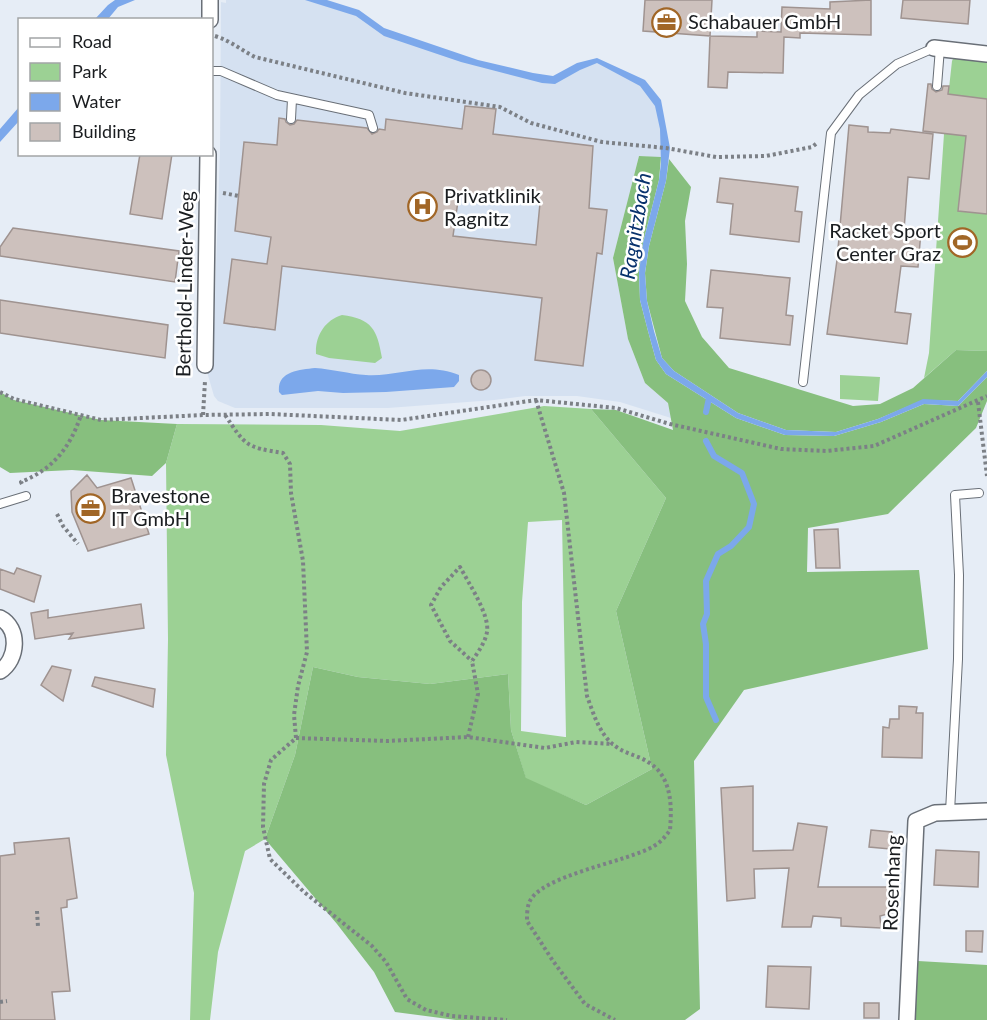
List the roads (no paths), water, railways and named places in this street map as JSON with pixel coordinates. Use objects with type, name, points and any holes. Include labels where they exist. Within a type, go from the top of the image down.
[{"type":"street","points":[[210,1],[210,18]]},
{"type":"street","points":[[937,48],[987,54]]},
{"type":"street","name":"Berthold-Linder-Weg","points":[[205,365],[208,156]]},
{"type":"street","points":[[0,618],[11,627],[15,645],[8,666],[0,671]]},
{"type":"street","name":"Rosenhang","points":[[907,1020],[916,821],[935,813],[987,811]]},
{"type":"lane","points":[[803,382],[831,133],[859,96],[897,64],[937,48],[937,86]]},
{"type":"lane","points":[[213,70],[221,70],[277,96],[369,115],[372,128]]},
{"type":"lane","points":[[291,119],[292,99]]},
{"type":"lane","points":[[950,812],[958,659],[959,575],[956,495],[979,493]]},
{"type":"lane","points":[[0,504],[26,496]]},
{"type":"water","points":[[115,0],[135,0],[118,7],[109,18],[96,18]]},
{"type":"water","name":"Ragnitzbach","points":[[305,0],[327,0],[359,10],[384,28],[478,60],[533,73],[553,76],[577,63],[597,58],[645,80],[661,100],[670,148],[666,181],[649,246],[645,273],[647,301],[654,331],[662,358],[674,371],[738,413],[786,430],[836,432],[878,419],[923,399],[958,401],[987,371],[987,377],[958,406],[924,404],[881,422],[834,436],[785,435],[736,418],[666,374],[656,360],[640,300],[639,272],[643,243],[659,180],[660,129],[655,106],[640,86],[597,63],[555,84],[542,83],[461,62],[384,36],[356,16]]},
{"type":"water","points":[[18,108],[18,122],[0,142],[0,129]]},
{"type":"water","points":[[315,368],[366,375],[434,369],[459,375],[459,381],[454,387],[386,392],[318,391],[282,395],[279,392],[279,385],[285,376],[296,371]]},
{"type":"waterway","points":[[706,412],[709,398]]},
{"type":"waterway","points":[[706,441],[714,456],[742,473],[754,504],[749,527],[731,546],[718,554],[706,581],[707,614],[703,624],[706,644],[706,697],[716,720]]},
{"type":"place","name":"Schabauer GmbH","points":[[667,22]]},
{"type":"place","name":"Privatklinik Ragnitz","points":[[423,207]]},
{"type":"place","name":"Racket Sport Center Graz","points":[[962,242]]},
{"type":"place","name":"Bravestone IT GmbH","points":[[90,508]]}]
